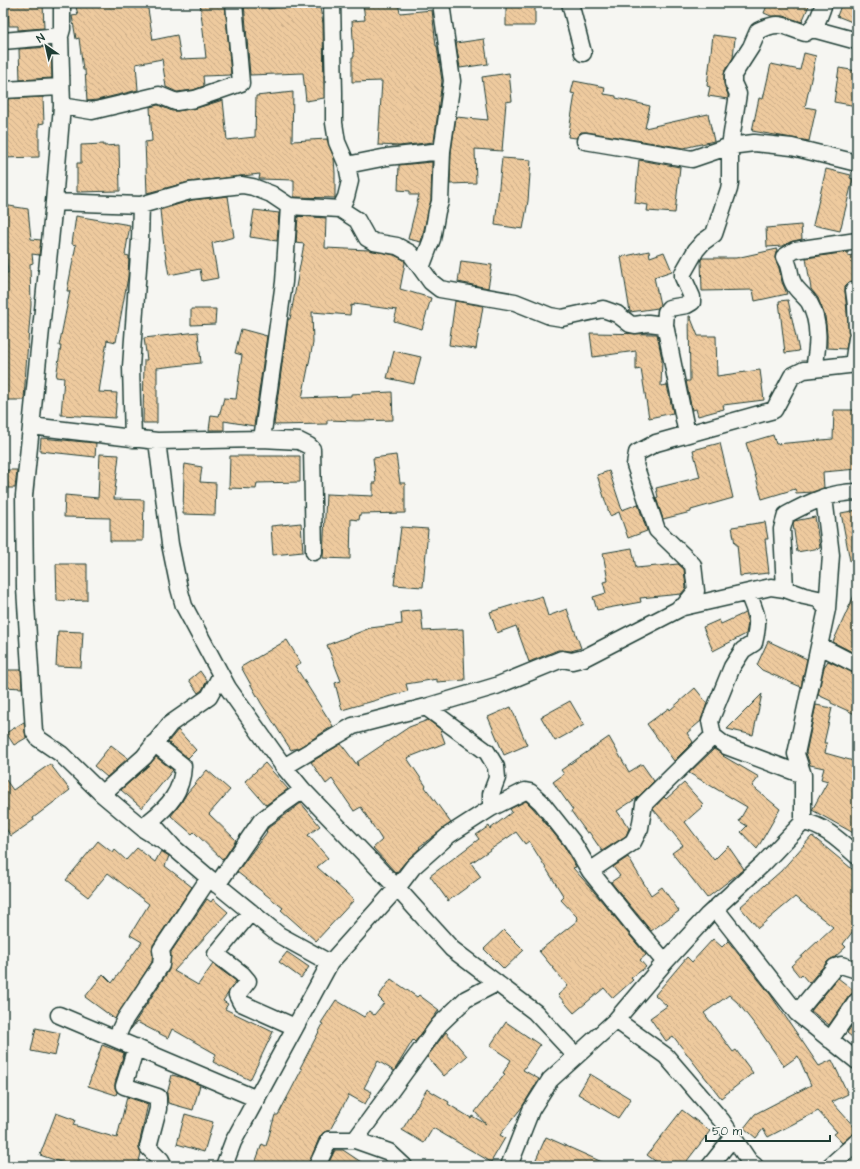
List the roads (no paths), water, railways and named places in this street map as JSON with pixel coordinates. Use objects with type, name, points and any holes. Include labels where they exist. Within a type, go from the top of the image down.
[{"type":"street","points":[[62,3],[62,29],[60,36],[62,106],[54,202],[24,496],[25,588],[37,736],[61,754],[102,794],[145,830],[174,848]]},
{"type":"street","points":[[62,106],[92,111],[159,95],[176,102],[195,99],[241,83],[234,3]]},
{"type":"street","points":[[332,3],[334,122],[337,142],[347,165],[350,181],[346,197],[340,209]]},
{"type":"street","points":[[421,268],[432,239],[440,202],[442,151],[452,81],[441,3]]},
{"type":"street","points":[[570,3],[583,53]]},
{"type":"street","points":[[687,434],[665,325],[665,316],[669,308],[687,305],[692,302],[692,297],[683,277],[683,272],[696,250],[703,242],[712,237],[716,230],[730,183],[730,146],[738,94],[733,83],[733,75],[751,46],[758,31],[768,26],[778,24],[805,33],[812,29],[819,18],[824,3]]},
{"type":"street","points":[[812,29],[857,42]]},
{"type":"street","points":[[3,41],[60,36]]},
{"type":"street","points":[[3,90],[61,87]]},
{"type":"street","points":[[585,141],[692,159],[730,146],[754,143],[792,147],[857,163]]},
{"type":"street","points":[[347,165],[442,151]]},
{"type":"street","points":[[54,202],[141,205],[190,191],[242,185],[253,187],[271,194],[289,206],[340,209],[357,220],[367,238],[374,242],[405,249],[410,253],[431,282],[440,289],[515,302],[550,316],[562,318],[603,309],[617,314],[630,324],[635,325],[648,323],[665,325]]},
{"type":"street","points":[[133,439],[131,367],[141,205]]},
{"type":"street","points":[[262,439],[284,282],[289,206]]},
{"type":"street","points":[[814,369],[818,344],[815,319],[809,302],[793,283],[789,264],[784,257],[794,250],[857,241]]},
{"type":"street","points":[[857,290],[854,290],[857,330]]},
{"type":"street","points":[[284,767],[353,726],[426,708],[496,686],[562,659],[572,661],[584,658],[683,607],[696,591],[692,564],[657,530],[635,465],[637,453],[656,442],[774,410],[792,376],[804,370],[855,364],[857,338]]},
{"type":"street","points":[[31,426],[157,441],[262,439],[299,441],[312,449],[314,552]]},
{"type":"street","points":[[157,441],[170,544],[184,606],[228,688],[284,767],[303,790],[397,888],[452,949],[535,1012],[576,1056]]},
{"type":"street","points":[[785,589],[782,529],[786,515],[800,507],[824,497],[857,492]]},
{"type":"street","points":[[509,1166],[531,1110],[550,1080],[616,1020],[665,962],[715,908],[763,864],[803,822],[803,775],[796,754],[827,609],[832,555],[824,497]]},
{"type":"street","points":[[656,615],[683,607],[771,587],[785,589],[818,599],[827,609]]},
{"type":"street","points":[[748,593],[758,617],[758,626],[754,643],[743,650],[732,667],[710,721],[713,736],[726,746],[803,775]]},
{"type":"street","points":[[820,646],[857,665]]},
{"type":"street","points":[[102,794],[144,757],[170,724],[209,697],[221,675]]},
{"type":"street","points":[[426,708],[487,752],[496,767],[497,778],[491,794],[491,808]]},
{"type":"street","points":[[590,871],[633,842],[640,828],[644,804],[661,785],[713,736]]},
{"type":"street","points":[[154,743],[183,766],[183,775],[177,794],[164,810],[150,821],[174,848],[278,935],[330,963]]},
{"type":"street","points":[[118,1040],[118,1034],[123,1024],[161,965],[161,950],[261,821],[303,790]]},
{"type":"street","points":[[224,1166],[233,1142],[330,963],[397,888],[413,867],[449,835],[491,808],[525,791],[530,792],[541,802],[572,841],[590,871],[665,962]]},
{"type":"street","points":[[803,822],[812,823],[827,831],[857,856]]},
{"type":"street","points":[[715,908],[797,1013],[857,1061]]},
{"type":"street","points":[[251,912],[216,954],[242,974],[248,981],[237,995],[241,1003],[295,1028]]},
{"type":"street","points":[[797,1013],[835,967],[841,965],[857,970]]},
{"type":"street","points":[[355,1140],[439,1025],[466,999],[497,983]]},
{"type":"street","points":[[830,1040],[857,1001]]},
{"type":"street","points":[[59,1015],[257,1099]]},
{"type":"street","points":[[616,1020],[666,1056],[722,1121],[749,1161],[755,1166]]},
{"type":"street","points":[[136,1047],[124,1086],[158,1097],[158,1109],[148,1147],[161,1160],[164,1166]]},
{"type":"street","points":[[710,1166],[733,1137]]},
{"type":"street","points":[[317,1166],[329,1140],[355,1140],[389,1152],[404,1166]]},
{"type":"street","points":[[830,1166],[857,1142]]}]
